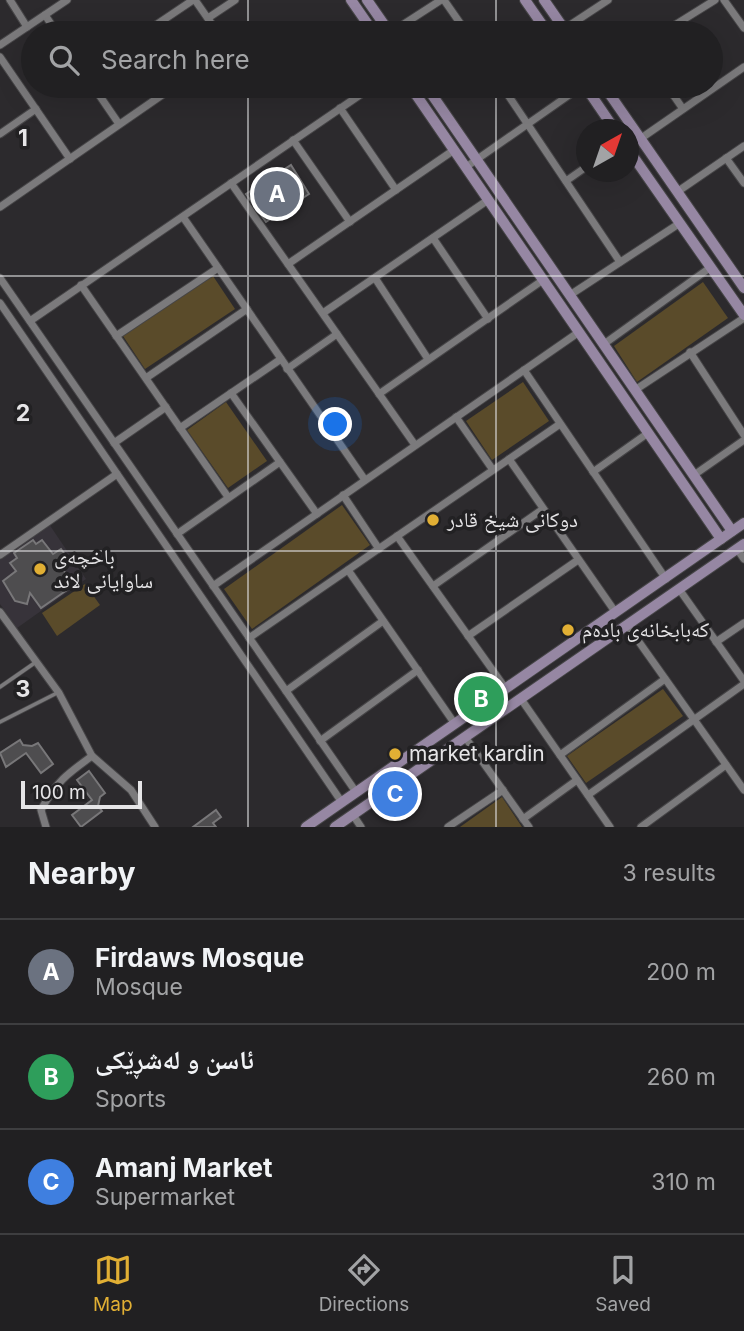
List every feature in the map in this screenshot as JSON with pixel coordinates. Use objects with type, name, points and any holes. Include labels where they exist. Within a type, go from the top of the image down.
[{"type":"street","points":[[10,0],[23,21]]},
{"type":"street","points":[[36,21],[66,0]]},
{"type":"street","points":[[162,21],[194,0],[210,21]]},
{"type":"street","points":[[208,18],[234,0]]},
{"type":"street","points":[[351,0],[366,21]]},
{"type":"street","points":[[367,0],[382,21]]},
{"type":"street","points":[[409,21],[443,0],[458,21]]},
{"type":"street","points":[[525,0],[540,21]]},
{"type":"street","points":[[544,0],[559,21]]},
{"type":"street","points":[[580,21],[608,0]]},
{"type":"street","points":[[682,21],[715,0]]},
{"type":"street","points":[[724,0],[744,28]]},
{"type":"street","points":[[45,15],[49,21]]},
{"type":"street","points":[[0,46],[21,31]]},
{"type":"street","points":[[0,57],[21,87]]},
{"type":"street","points":[[723,81],[744,67]]},
{"type":"street","points":[[28,98],[70,159]]},
{"type":"street","points":[[101,98],[119,124]]},
{"type":"street","points":[[0,207],[157,98]]},
{"type":"street","points":[[30,321],[355,98]]},
{"type":"street","points":[[418,98],[721,539]]},
{"type":"street","points":[[434,98],[733,531]]},
{"type":"street","points":[[510,98],[620,262]]},
{"type":"street","points":[[466,167],[566,98]]},
{"type":"street","points":[[592,98],[607,119]]},
{"type":"street","points":[[612,98],[744,288]]},
{"type":"street","points":[[675,98],[683,109]]},
{"type":"street","points":[[640,139],[699,98]]},
{"type":"street","points":[[340,108],[396,190]]},
{"type":"street","points":[[0,134],[36,109]]},
{"type":"street","points":[[293,141],[349,222]]},
{"type":"street","points":[[677,192],[744,146]]},
{"type":"street","points":[[288,264],[454,150]]},
{"type":"street","points":[[726,158],[744,183]]},
{"type":"street","points":[[645,173],[658,164]]},
{"type":"street","points":[[635,390],[744,317],[639,165]]},
{"type":"street","points":[[566,181],[576,174]]},
{"type":"street","points":[[231,183],[415,445]]},
{"type":"street","points":[[323,313],[488,200]]},
{"type":"street","points":[[183,217],[365,480]]},
{"type":"street","points":[[570,295],[680,223]]},
{"type":"street","points":[[433,237],[488,319]]},
{"type":"street","points":[[604,344],[711,267]]},
{"type":"street","points":[[116,336],[218,268]]},
{"type":"street","points":[[0,278],[3,290],[30,321],[356,792]]},
{"type":"street","points":[[375,278],[428,359]]},
{"type":"street","points":[[379,394],[543,280]]},
{"type":"street","points":[[81,285],[229,497]]},
{"type":"street","points":[[0,303],[341,801]]},
{"type":"street","points":[[146,378],[247,309]]},
{"type":"street","points":[[213,586],[579,332]]},
{"type":"street","points":[[287,369],[337,334]]},
{"type":"street","points":[[690,352],[744,437],[694,475]]},
{"type":"street","points":[[180,428],[281,359]]},
{"type":"street","points":[[524,370],[666,579]]},
{"type":"street","points":[[231,393],[317,514]]},
{"type":"street","points":[[114,443],[166,407]]},
{"type":"street","points":[[456,417],[493,470]]},
{"type":"street","points":[[249,638],[560,424]]},
{"type":"street","points":[[593,472],[648,433]]},
{"type":"street","points":[[509,459],[615,613]]},
{"type":"street","points":[[177,534],[280,462]]},
{"type":"street","points":[[0,555],[117,474]]},
{"type":"street","points":[[343,495],[379,549]]},
{"type":"street","points":[[433,586],[543,509]]},
{"type":"street","points":[[306,827],[744,523]]},
{"type":"street","points":[[397,536],[506,689]]},
{"type":"street","points":[[335,827],[740,547],[744,559]]},
{"type":"street","points":[[468,636],[578,559]]},
{"type":"street","points":[[348,570],[455,724]]},
{"type":"street","points":[[587,794],[744,683],[679,589]]},
{"type":"street","points":[[211,612],[225,602]]},
{"type":"street","points":[[0,612],[59,693],[92,756],[131,790],[155,827]]},
{"type":"street","points":[[286,691],[383,621]]},
{"type":"street","points":[[716,642],[744,623]]},
{"type":"street","points":[[627,625],[744,790]]},
{"type":"street","points":[[585,634],[594,648]]},
{"type":"street","points":[[320,741],[418,670]]},
{"type":"street","points":[[560,755],[665,679]]},
{"type":"street","points":[[521,699],[610,827]]},
{"type":"street","points":[[466,737],[529,827]]},
{"type":"street","points":[[46,827],[41,810],[52,789],[59,780],[92,756]]},
{"type":"street","points":[[641,827],[726,765]]},
{"type":"street","points":[[523,819],[577,780]]},
{"type":"street","points":[[448,827],[503,790]]},
{"type":"street","points":[[353,815],[362,827]]},
{"type":"lane","points":[[0,687],[36,662]]},
{"type":"lane","points":[[0,722],[59,693]]},
{"type":"shaded area","points":[[213,276],[235,309],[145,369],[123,336]]},
{"type":"shaded area","points":[[703,282],[728,318],[637,382],[614,346]]},
{"type":"shaded area","points":[[523,382],[549,421],[492,460],[466,421]]},
{"type":"shaded area","points":[[226,402],[267,461],[228,488],[187,430]]},
{"type":"shaded area","points":[[342,505],[370,545],[252,629],[224,589]]},
{"type":"shaded area","name":"باخچەی ساوایانی لاند","points":[[49,524],[86,579],[17,628],[0,604],[0,558]]},
{"type":"shaded area","points":[[85,584],[100,605],[57,636],[42,613]]},
{"type":"shaded area","points":[[663,689],[683,716],[586,783],[567,756]]},
{"type":"shaded area","points":[[502,797],[522,827],[460,827]]},
{"type":"building","points":[[291,165],[309,194],[266,222],[246,194]]},
{"type":"building","points":[[33,540],[36,544],[42,540],[53,554],[61,549],[66,556],[58,562],[70,580],[64,585],[67,590],[41,608],[30,593],[27,604],[15,601],[3,581],[16,571],[10,563],[17,558],[14,553]]},
{"type":"building","points":[[20,740],[23,745],[32,746],[38,743],[53,764],[41,773],[26,753],[6,767],[0,753]]},
{"type":"building","points":[[89,771],[105,793],[100,797],[98,806],[102,811],[81,827],[72,815],[92,800],[77,780]]},
{"type":"building","points":[[216,810],[221,817],[213,823],[216,827],[193,827]]},
{"type":"place","name":"Firdaws Mosque","points":[[277,194]]},
{"type":"place","name":"دوکانی شیخ قادر","points":[[433,520]]},
{"type":"place","name":"باخچەی ساوایانی لاند","points":[[40,569]]},
{"type":"place","name":"کەبابخانەی بادەم","points":[[568,630]]},
{"type":"place","name":"ئاسن و لەشڕێکی","points":[[481,699]]},
{"type":"place","name":"market kardin","points":[[395,754]]},
{"type":"place","name":"Amanj Market","points":[[395,794]]}]
